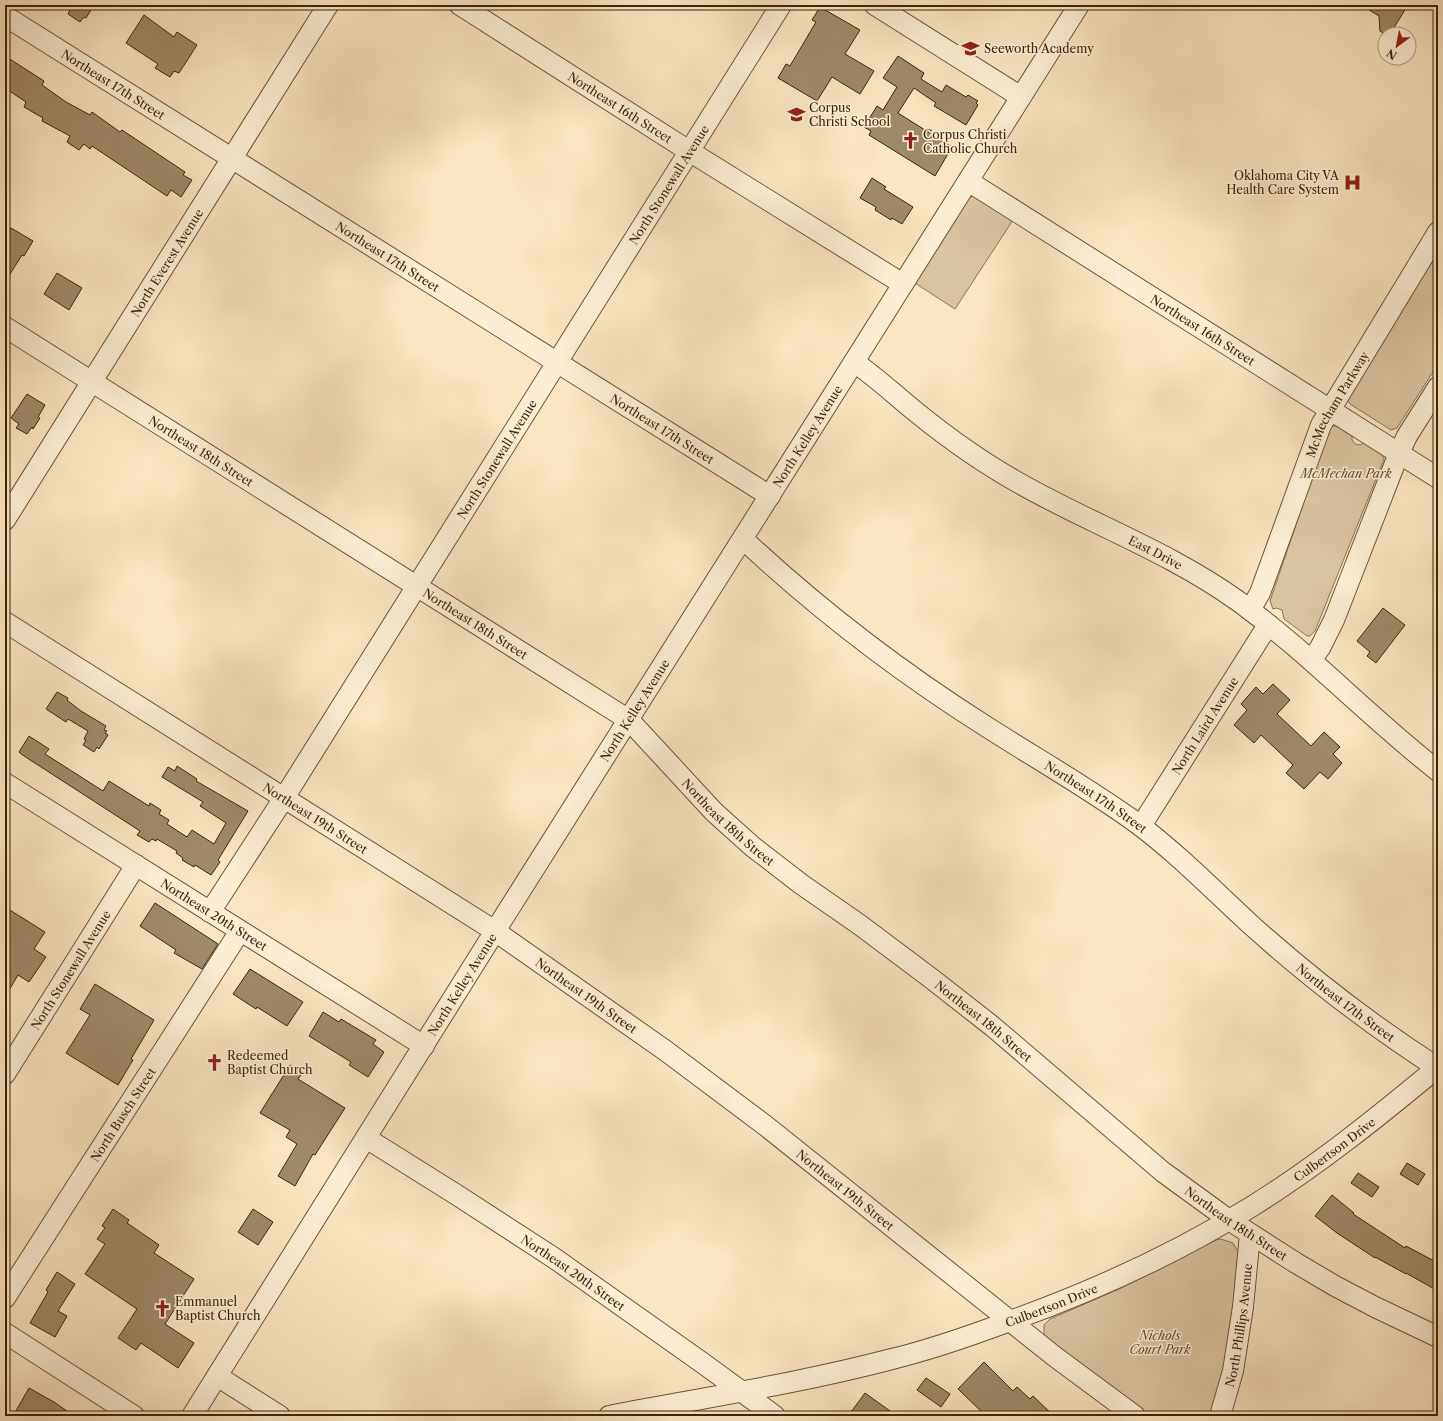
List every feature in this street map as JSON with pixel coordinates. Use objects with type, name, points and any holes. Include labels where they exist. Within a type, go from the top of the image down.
[{"type":"street","name":"North Everest Avenue","points":[[5,520],[328,5]]},
{"type":"street","name":"Northeast 16th Street","points":[[460,5],[689,151],[903,284]]},
{"type":"street","name":"North Stonewall Avenue","points":[[210,912],[284,798],[781,5]]},
{"type":"street","points":[[875,5],[1021,97]]},
{"type":"street","name":"North Kelley Avenue","points":[[192,1416],[495,931],[630,720],[1079,5]]},
{"type":"street","name":"Northeast 17th Street","points":[[5,16],[770,496]]},
{"type":"street","name":"Northeast 16th Street","points":[[968,181],[1438,478]]},
{"type":"street","name":"McMecham Parkway","points":[[1250,610],[1260,593],[1321,425],[1438,232]]},
{"type":"street","name":"Northeast 18th Street","points":[[5,327],[630,720],[714,812],[753,847],[932,979],[1014,1044],[1163,1172],[1250,1234],[1335,1286],[1396,1318],[1438,1337]]},
{"type":"street","name":"East Drive","points":[[854,362],[938,429],[987,464],[1018,483],[1060,505],[1112,529],[1172,560],[1223,591],[1250,610],[1311,660],[1386,728],[1438,771]]},
{"type":"street","points":[[1311,660],[1320,648],[1334,620],[1399,453],[1407,436],[1438,387]]},
{"type":"street","name":"Northeast 17th Street","points":[[743,540],[791,582],[876,651],[986,726],[1088,789],[1141,826],[1174,853],[1248,922],[1324,987],[1438,1068]]},
{"type":"street","name":"Northeast 19th Street","points":[[5,622],[495,931],[666,1050],[766,1126],[1087,1382],[1135,1416]]},
{"type":"street","name":"North Laird Avenue","points":[[1141,826],[1256,643],[1269,625]]},
{"type":"street","name":"Northeast 20th Street","points":[[5,783],[424,1046]]},
{"type":"street","name":"North Stonewall Avenue","points":[[5,1074],[136,865]]},
{"type":"street","name":"North Busch Street","points":[[5,1298],[240,931]]},
{"type":"street","name":"Culbertson Drive","points":[[609,1416],[742,1392],[888,1360],[960,1339],[1058,1304],[1131,1272],[1229,1220],[1283,1186],[1336,1149],[1438,1068]]},
{"type":"street","name":"Northeast 20th Street","points":[[366,1138],[554,1258],[775,1416]]},
{"type":"street","name":"North Phillips Avenue","points":[[1220,1416],[1233,1371],[1243,1307],[1250,1234]]},
{"type":"street","points":[[5,1333],[134,1416]]},
{"type":"street","points":[[217,1376],[280,1416]]},
{"type":"green space","points":[[973,196],[979,197],[1012,218],[1011,223],[955,309],[915,283],[969,198]]},
{"type":"green space","name":"McMechan Park","points":[[1438,244],[1438,364],[1397,428],[1391,430],[1350,404],[1348,399]]},
{"type":"green space","name":"McMechan Park","points":[[1336,426],[1352,436],[1352,440],[1355,444],[1360,445],[1364,443],[1382,455],[1384,459],[1315,631],[1310,636],[1307,636],[1284,619],[1282,610],[1276,608],[1273,609],[1270,601],[1329,428]]},
{"type":"green space","name":"Nichols Court Park","points":[[1221,1239],[1233,1243],[1238,1252],[1233,1313],[1225,1362],[1211,1416],[1150,1416],[1111,1389],[1044,1336],[1044,1325],[1050,1319],[1119,1289],[1216,1240]]},
{"type":"building","points":[[59,5],[94,5],[86,18],[84,17],[80,22],[68,14],[70,10]]},
{"type":"building","points":[[1361,5],[1408,5],[1395,26],[1380,26],[1379,16]]},
{"type":"building","points":[[820,7],[860,30],[845,54],[874,71],[860,94],[832,77],[817,101],[778,78],[786,64],[790,66],[816,22],[812,20]]},
{"type":"building","points":[[144,15],[174,37],[177,32],[197,45],[179,73],[174,71],[170,77],[155,68],[158,64],[126,43]]},
{"type":"building","points":[[5,56],[44,81],[42,85],[66,102],[90,115],[92,112],[120,132],[122,130],[185,172],[183,175],[192,180],[181,197],[171,190],[167,196],[92,146],[90,149],[84,144],[79,150],[67,142],[70,136],[42,121],[43,118],[24,107],[26,102],[5,88]]},
{"type":"building","points":[[898,56],[924,73],[921,79],[942,92],[946,85],[966,97],[968,95],[978,101],[976,103],[978,105],[966,125],[934,106],[936,103],[914,88],[898,113],[952,147],[935,176],[869,135],[871,131],[864,127],[877,106],[883,110],[897,87],[883,78]]},
{"type":"building","points":[[872,178],[886,187],[884,189],[913,207],[902,224],[892,218],[891,220],[875,210],[876,207],[860,198]]},
{"type":"building","points":[[11,228],[33,241],[5,282],[5,238]]},
{"type":"building","points":[[57,273],[82,288],[69,310],[44,294]]},
{"type":"building","points":[[27,394],[45,405],[38,417],[40,418],[33,429],[32,427],[27,434],[16,428],[19,424],[11,418]]},
{"type":"building","points":[[1383,608],[1405,625],[1376,663],[1367,656],[1370,652],[1357,641]]},
{"type":"building","points":[[1273,684],[1290,700],[1277,714],[1311,746],[1324,732],[1340,747],[1333,754],[1342,763],[1328,779],[1320,772],[1304,789],[1286,773],[1293,765],[1261,735],[1254,743],[1234,725],[1247,710],[1241,704],[1256,687],[1263,694]]},
{"type":"building","points":[[57,692],[68,698],[67,700],[81,711],[106,726],[104,730],[107,731],[105,733],[108,735],[99,749],[97,747],[94,752],[83,745],[88,731],[68,719],[66,722],[46,709]]},
{"type":"building","points":[[29,736],[49,749],[45,754],[103,791],[109,781],[149,806],[150,803],[161,810],[159,814],[169,820],[167,824],[187,837],[192,830],[214,844],[226,823],[200,806],[203,802],[162,777],[168,767],[175,771],[177,766],[197,779],[196,781],[248,811],[218,860],[220,862],[211,875],[195,865],[194,867],[182,860],[183,858],[176,853],[177,851],[157,839],[156,841],[152,839],[149,842],[137,835],[140,831],[21,754],[19,752]]},
{"type":"building","points":[[155,903],[218,944],[202,969],[174,953],[176,950],[140,926]]},
{"type":"building","points":[[5,907],[45,932],[34,949],[46,957],[29,982],[18,975],[5,997]]},
{"type":"building","points":[[250,969],[303,1002],[287,1026],[233,994]]},
{"type":"building","points":[[95,984],[154,1020],[131,1059],[133,1060],[118,1085],[66,1053],[90,1015],[80,1009]]},
{"type":"building","points":[[323,1012],[339,1022],[341,1019],[376,1040],[373,1044],[384,1052],[368,1077],[349,1065],[351,1062],[309,1036]]},
{"type":"building","points":[[290,1065],[303,1072],[298,1079],[345,1108],[315,1155],[313,1154],[295,1186],[278,1176],[297,1144],[286,1137],[290,1130],[260,1113]]},
{"type":"building","points":[[1407,1163],[1425,1174],[1418,1185],[1400,1174]]},
{"type":"building","points":[[1358,1173],[1379,1187],[1372,1197],[1351,1183]]},
{"type":"building","points":[[1332,1195],[1354,1213],[1353,1214],[1405,1248],[1406,1246],[1438,1263],[1438,1291],[1375,1258],[1337,1233],[1315,1216]]},
{"type":"building","points":[[113,1209],[129,1220],[127,1223],[159,1245],[154,1253],[194,1279],[165,1324],[194,1343],[178,1368],[141,1343],[136,1350],[118,1338],[137,1309],[85,1274],[105,1244],[97,1239],[105,1228],[102,1226]]},
{"type":"building","points":[[253,1209],[273,1222],[258,1245],[238,1232]]},
{"type":"building","points":[[57,1272],[75,1284],[58,1311],[67,1316],[55,1337],[30,1323],[48,1292],[46,1290]]},
{"type":"building","points":[[984,1362],[1013,1391],[1017,1387],[1030,1399],[1033,1396],[1054,1416],[986,1416],[958,1389]]},
{"type":"building","points":[[926,1378],[950,1394],[941,1407],[917,1390]]},
{"type":"building","points":[[29,1388],[54,1402],[74,1416],[13,1416]]},
{"type":"building","points":[[865,1393],[897,1416],[848,1416]]},
{"type":"place","name":"Seeworth Academy","points":[[971,48]]},
{"type":"place","name":"Corpus Christi School","points":[[796,114]]},
{"type":"place","name":"Corpus Christi Catholic Church","points":[[910,141]]},
{"type":"place","name":"Oklahoma City VA Health Care System","points":[[1352,182]]},
{"type":"place","name":"Redeemed Baptist Church","points":[[214,1062]]},
{"type":"place","name":"Emmanuel Baptist Church","points":[[162,1308]]}]
